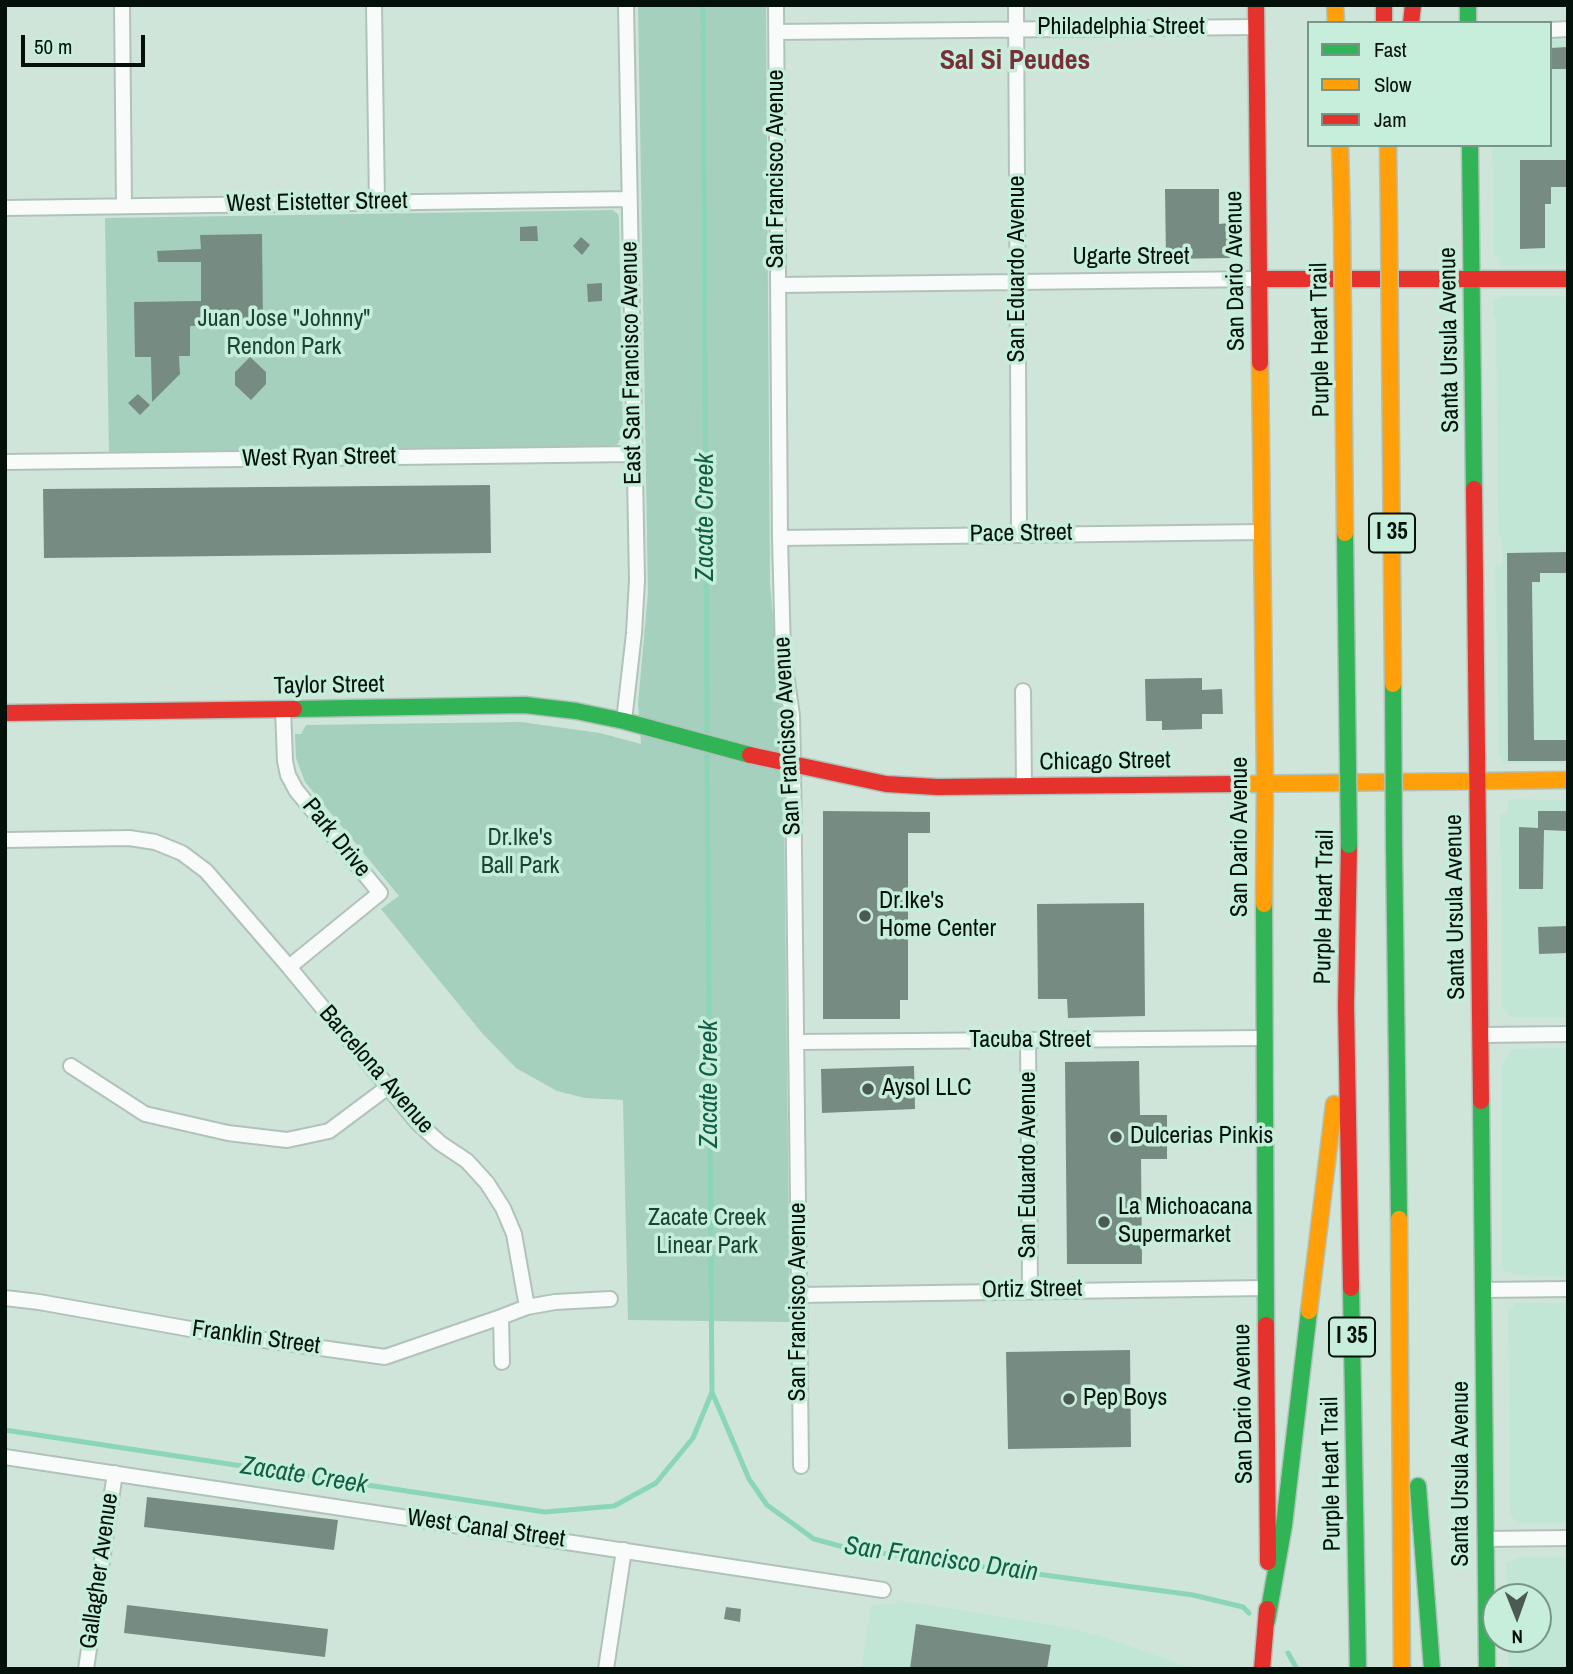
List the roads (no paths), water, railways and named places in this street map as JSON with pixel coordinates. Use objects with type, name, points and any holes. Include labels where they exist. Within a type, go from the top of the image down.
[{"type":"main road","name":"San Dario Avenue","points":[[1256,5],[1265,783],[1263,1038],[1269,1550],[1267,1621],[1262,1669]]},
{"type":"main road","name":"Purple Heart Trail","points":[[1340,147],[1349,845],[1346,1005],[1358,1669]]},
{"type":"main road","name":"I 35","points":[[1388,147],[1402,1416],[1402,1669]]},
{"type":"main road","name":"Santa Ursula Avenue","points":[[1470,147],[1487,1669]]},
{"type":"main road","name":"Ugarte Street","points":[[1259,279],[1568,279]]},
{"type":"main road","name":"Taylor Street","points":[[5,713],[525,705],[576,711],[650,729]]},
{"type":"main road","name":"Chicago Street","points":[[650,729],[768,760],[886,785],[937,788],[1568,780]]},
{"type":"main road","points":[[1267,1621],[1284,1525],[1346,1005]]},
{"type":"main road","points":[[1402,1416],[1418,1483],[1432,1669]]},
{"type":"street","points":[[122,5],[124,206]]},
{"type":"street","points":[[374,5],[377,203]]},
{"type":"street","name":"East San Francisco Avenue","points":[[624,721],[634,634],[636,580],[626,5]]},
{"type":"street","name":"San Francisco Avenue","points":[[776,5],[780,538],[783,652],[792,716],[801,1466]]},
{"type":"street","name":"San Eduardo Avenue","points":[[1016,5],[1019,534]]},
{"type":"street","name":"Philadelphia Street","points":[[776,32],[1256,27]]},
{"type":"street","name":"West Eistetter Street","points":[[5,208],[629,199]]},
{"type":"street","name":"Ugarte Street","points":[[778,285],[1259,279]]},
{"type":"street","name":"West Ryan Street","points":[[5,462],[633,454]]},
{"type":"street","name":"Pace Street","points":[[780,538],[1262,532]]},
{"type":"street","points":[[1023,691],[1024,786]]},
{"type":"street","name":"Park Drive","points":[[283,709],[288,775],[296,790],[380,893],[289,967]]},
{"type":"street","name":"Barcelona Avenue","points":[[5,840],[129,838],[155,842],[182,853],[206,871],[416,1122],[440,1143],[467,1161],[487,1183],[503,1208],[514,1234],[527,1307]]},
{"type":"street","points":[[1481,1035],[1568,1034]]},
{"type":"street","name":"Tacuba Street","points":[[797,1042],[1263,1038]]},
{"type":"street","name":"San Eduardo Avenue","points":[[1028,1041],[1030,1290]]},
{"type":"street","points":[[71,1066],[145,1114],[228,1133],[287,1140],[329,1131],[388,1087]]},
{"type":"street","name":"Ortiz Street","points":[[799,1295],[1265,1288]]},
{"type":"street","points":[[1483,1290],[1568,1289]]},
{"type":"street","name":"Franklin Street","points":[[5,1298],[207,1332],[385,1357],[527,1307],[555,1301],[610,1300]]},
{"type":"street","points":[[501,1317],[502,1362]]},
{"type":"street","name":"West Canal Street","points":[[5,1457],[883,1590]]},
{"type":"street","name":"Gallagher Avenue","points":[[86,1669],[115,1473]]},
{"type":"street","points":[[1485,1539],[1568,1538]]},
{"type":"street","points":[[606,1669],[624,1549]]},
{"type":"waterway","name":"Zacate Creek","points":[[703,5],[707,741]]},
{"type":"waterway","name":"Zacate Creek","points":[[5,1430],[545,1512],[614,1506],[656,1483],[693,1438],[712,1392],[707,750]]},
{"type":"waterway","name":"San Francisco Drain","points":[[712,1392],[749,1479],[767,1505],[814,1539],[851,1549],[1193,1595],[1243,1607],[1249,1613]]},
{"type":"waterway","name":"San Francisco Drain","points":[[1288,1653],[1297,1669]]},
{"type":"place","name":"Dr.Ike's Home Center","points":[[865,916]]},
{"type":"place","name":"Aysol LLC","points":[[868,1089]]},
{"type":"place","name":"Dulcerias Pinkis","points":[[1116,1137]]},
{"type":"place","name":"La Michoacana Supermarket","points":[[1104,1222]]},
{"type":"place","name":"Pep Boys","points":[[1069,1399]]},
{"type":"district","name":"Sal Si Peudes","points":[[1015,61]]},
{"type":"park label","name":"Juan Jose \"Johnny\" Rendon Park","points":[[284,334]]},
{"type":"park label","name":"Dr.Ike's Ball Park","points":[[520,853]]},
{"type":"park label","name":"Zacate Creek Linear Park","points":[[707,1233]]}]
